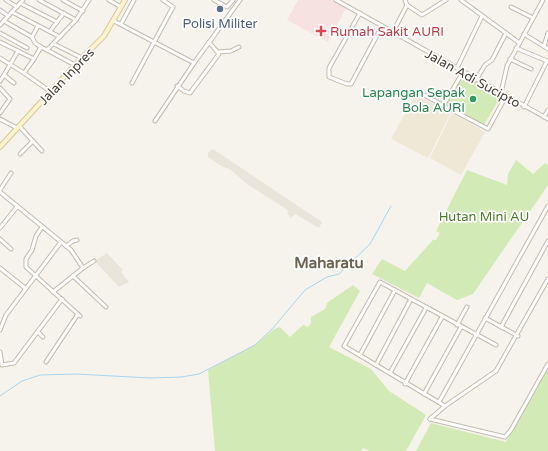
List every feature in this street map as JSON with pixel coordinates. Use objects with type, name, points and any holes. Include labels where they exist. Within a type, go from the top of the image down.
[{"type":"main road","name":"Jalan Inpres","points":[[0,147],[75,65],[104,36],[125,0]]},
{"type":"street","points":[[6,0],[17,7]]},
{"type":"street","points":[[39,0],[76,20]]},
{"type":"street","points":[[64,0],[83,11]]},
{"type":"street","points":[[47,50],[76,20],[89,0]]},
{"type":"street","points":[[109,0],[122,7]]},
{"type":"street","points":[[121,24],[134,0]]},
{"type":"street","points":[[132,83],[173,7],[163,0]]},
{"type":"street","points":[[214,0],[227,7],[233,0]]},
{"type":"street","points":[[155,121],[194,63],[240,0]]},
{"type":"street","name":"Jalan Adi Sucipto","points":[[336,0],[342,2],[360,14],[548,120]]},
{"type":"street","points":[[405,0],[407,5],[422,15],[446,0]]},
{"type":"street","points":[[461,0],[518,42]]},
{"type":"street","points":[[501,93],[506,68],[510,59],[518,42],[543,0]]},
{"type":"street","points":[[0,25],[22,2],[57,22]]},
{"type":"street","points":[[393,32],[407,5]]},
{"type":"street","points":[[511,7],[533,18]]},
{"type":"street","points":[[0,10],[8,16]]},
{"type":"street","points":[[12,12],[60,37]]},
{"type":"street","points":[[50,31],[64,14]]},
{"type":"street","points":[[360,14],[329,68],[329,77],[350,84],[382,26]]},
{"type":"street","points":[[457,68],[482,16]]},
{"type":"street","points":[[114,21],[194,63]]},
{"type":"street","points":[[4,22],[32,37],[35,43],[41,47],[75,65]]},
{"type":"street","points":[[32,37],[38,26]]},
{"type":"street","points":[[0,33],[27,48]]},
{"type":"street","points":[[476,80],[485,65],[492,60],[506,33]]},
{"type":"street","points":[[544,46],[548,33]]},
{"type":"street","points":[[524,34],[548,49]]},
{"type":"street","points":[[0,42],[34,59]]},
{"type":"street","points":[[209,42],[219,52],[231,51],[239,47]]},
{"type":"street","points":[[54,44],[82,58]]},
{"type":"street","points":[[24,73],[41,47]]},
{"type":"street","points":[[516,48],[548,60],[524,107]]},
{"type":"street","points":[[0,81],[18,51]]},
{"type":"street","points":[[178,86],[184,91],[190,93],[219,52]]},
{"type":"street","points":[[0,58],[10,63],[50,92]]},
{"type":"street","points":[[510,59],[531,69]]},
{"type":"street","points":[[443,106],[462,72]]},
{"type":"street","points":[[4,75],[14,83]]},
{"type":"street","points":[[0,88],[10,99],[0,113]]},
{"type":"street","points":[[424,95],[488,129],[506,96]]},
{"type":"street","points":[[544,117],[548,110]]},
{"type":"street","points":[[0,119],[18,127],[42,151]]},
{"type":"street","points":[[20,154],[33,141]]},
{"type":"street","points":[[11,173],[0,191],[17,207],[74,253],[83,268]]},
{"type":"street","points":[[439,402],[548,206]]},
{"type":"street","points":[[0,228],[17,207]]},
{"type":"street","points":[[42,227],[36,236],[32,250],[26,259],[27,268],[34,276],[79,315],[46,362]]},
{"type":"street","points":[[0,239],[11,249]]},
{"type":"street","points":[[66,246],[77,240]]},
{"type":"street","points":[[501,327],[548,241]]},
{"type":"street","points":[[0,330],[2,319],[61,242]]},
{"type":"street","points":[[54,292],[83,268],[94,261]]},
{"type":"street","points":[[0,268],[25,288]]},
{"type":"street","points":[[73,276],[106,307]]},
{"type":"street","points":[[548,279],[518,336],[496,371],[445,406],[430,419],[505,437],[511,430],[548,364]]},
{"type":"street","points":[[445,406],[405,384],[376,364],[345,348],[344,344],[380,282],[461,328],[496,345]]},
{"type":"street","points":[[360,355],[395,290]]},
{"type":"street","points":[[376,364],[411,299]]},
{"type":"street","points":[[0,352],[2,365],[14,363],[62,300]]},
{"type":"street","points":[[457,325],[467,307]]},
{"type":"street","points":[[390,373],[426,308]]},
{"type":"street","points":[[405,384],[442,317]]},
{"type":"street","points":[[485,318],[518,336]]},
{"type":"street","points":[[424,394],[461,328]]},
{"type":"street","points":[[38,332],[43,337]]},
{"type":"shaded area","name":"Rumah Sakit AURI","points":[[298,0],[332,0],[346,8],[328,42],[287,20]]},
{"type":"shaded area","points":[[416,94],[450,114],[428,158],[391,139]]},
{"type":"shaded area","points":[[452,113],[485,132],[461,175],[430,158]]},
{"type":"shaded area","points":[[213,149],[322,222],[319,228],[295,214],[291,218],[287,213],[289,211],[247,184],[230,169],[223,167],[208,157],[208,152]]},
{"type":"shaded area","points":[[107,253],[123,270],[121,272],[129,282],[119,287],[95,261]]},
{"type":"green space","name":"Lapangan Sepak Bola AURI","points":[[462,75],[501,96],[484,125],[446,103]]},
{"type":"green space","name":"Hutan Mini AU","points":[[516,160],[533,174],[545,163],[548,165],[548,185],[473,294],[457,300],[427,283],[419,298],[372,274],[382,259],[405,271],[433,240],[436,240],[440,233],[436,231],[467,170],[507,185],[508,174]]},
{"type":"green space","points":[[353,285],[360,291],[329,347],[371,369],[389,391],[426,415],[406,451],[369,451],[363,448],[361,451],[215,451],[208,370],[255,345],[274,329],[280,327],[290,337],[303,325],[308,327],[311,323],[311,317],[325,309],[327,303]]},
{"type":"green space","points":[[548,367],[548,451],[416,451],[431,423],[506,442]]},
{"type":"waterway","points":[[0,396],[22,381],[40,375],[76,374],[150,378],[181,377],[199,374],[255,345],[273,328],[305,290],[327,277],[339,274],[370,244],[391,206]]},
{"type":"place","name":"Polisi Militer","points":[[220,9]]},
{"type":"place","name":"Rumah Sakit AURI","points":[[321,31]]},
{"type":"place","name":"Lapangan Sepak Bola AURI","points":[[473,99]]},
{"type":"district","name":"Maharatu","points":[[329,263]]}]
